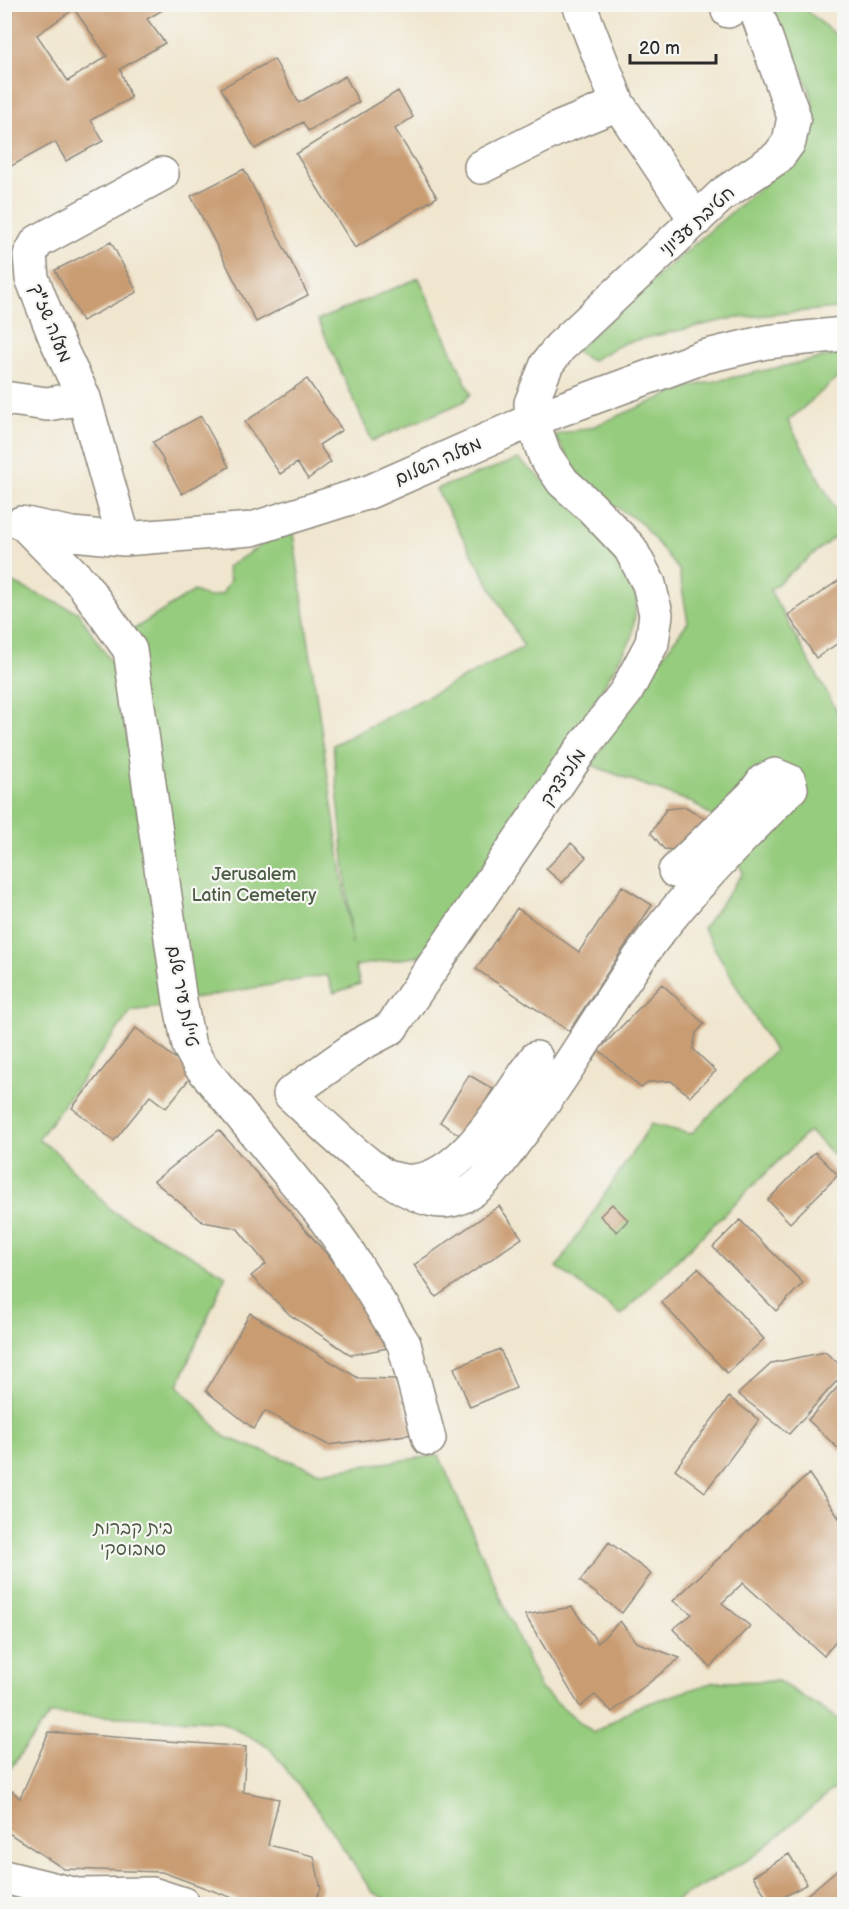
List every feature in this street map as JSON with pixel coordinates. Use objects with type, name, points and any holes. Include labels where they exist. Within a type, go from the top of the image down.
[{"type":"street","points":[[579,4],[618,104],[696,220]]},
{"type":"street","name":"חטיבת עציוני","points":[[532,420],[531,403],[547,364],[560,347],[723,194],[778,157],[789,142],[794,117],[740,7]]},
{"type":"street","points":[[481,167],[537,138],[618,104]]},
{"type":"street","name":"מעלה שז\"ך","points":[[124,539],[84,398],[55,337],[32,278],[30,255],[37,242],[162,174]]},
{"type":"street","name":"מעלה השלום","points":[[14,522],[72,534],[124,539],[252,529],[369,492],[532,420],[703,357],[766,342],[844,334]]},
{"type":"street","points":[[4,398],[47,404],[84,398]]},
{"type":"street","name":"מלכיצדק","points":[[384,1177],[290,1094],[359,1045],[391,1028],[580,751],[627,692],[652,643],[656,614],[649,584],[630,548],[591,507],[563,482],[545,456],[532,420]]},
{"type":"street","name":"טיילת עיר שלם","points":[[14,522],[83,584],[130,650],[180,1000],[189,1046],[223,1094],[320,1212],[376,1296],[404,1344],[429,1439]]},
{"type":"street","points":[[384,1177],[429,1199],[446,1201],[475,1191],[536,1113],[653,939],[710,871],[791,788],[789,781],[775,775],[763,782],[753,795],[675,871]]},
{"type":"street","points":[[384,1177],[413,1181],[427,1177],[448,1166],[472,1148],[536,1058]]},
{"type":"street","points":[[4,1877],[77,1895],[152,1894],[183,1905]]},
{"type":"green space","points":[[764,5],[800,5],[844,42],[844,307],[729,319],[624,343],[591,361],[575,351],[646,286],[800,153],[810,133],[814,113],[811,95],[804,77]]},
{"type":"green space","points":[[419,278],[471,394],[463,402],[372,441],[318,320]]},
{"type":"green space","points":[[844,353],[844,372],[788,421],[844,525],[844,529],[770,590],[844,724],[844,1165],[809,1131],[621,1315],[557,1267],[651,1124],[691,1134],[774,1051],[703,928],[743,873],[717,820],[693,803],[591,765],[643,682],[688,622],[679,570],[642,524],[587,487],[554,435],[592,427],[684,388]]},
{"type":"green space","name":"Jerusalem Latin Cemetery","points":[[518,459],[561,495],[606,540],[637,598],[632,638],[577,731],[420,956],[355,966],[360,984],[334,993],[327,975],[180,1001],[131,631],[194,591],[209,597],[222,594],[230,580],[227,567],[292,526],[352,944],[333,745],[524,647],[436,489]]},
{"type":"green space","name":"בית קברות סמבוסקי","points":[[4,579],[78,612],[117,671],[168,1006],[131,1011],[38,1140],[53,1149],[112,1211],[226,1275],[178,1385],[225,1437],[320,1472],[439,1455],[540,1688],[593,1733],[634,1708],[714,1682],[778,1681],[843,1722],[844,1780],[753,1857],[670,1904],[395,1904],[372,1892],[319,1812],[268,1746],[219,1721],[50,1714],[9,1770],[5,1766]]},
{"type":"building","points":[[4,4],[165,4],[166,8],[147,19],[165,43],[120,69],[131,98],[91,120],[103,141],[66,161],[55,142],[4,170]],"holes":[[[74,9],[107,56],[68,81],[37,35]]]},
{"type":"building","points":[[274,59],[299,103],[345,76],[359,102],[308,131],[303,122],[255,149],[221,88]]},
{"type":"building","points":[[398,91],[413,117],[395,129],[437,197],[355,248],[296,154]]},
{"type":"building","points":[[244,169],[308,295],[256,322],[191,196]]},
{"type":"building","points":[[111,242],[137,292],[82,321],[55,270]]},
{"type":"building","points":[[307,379],[342,430],[319,445],[331,462],[308,479],[297,463],[280,474],[245,422]]},
{"type":"building","points":[[201,416],[229,467],[182,494],[153,442]]},
{"type":"building","points":[[844,577],[844,639],[816,658],[788,615]]},
{"type":"building","points":[[686,807],[709,821],[685,851],[664,849],[651,833],[666,809]]},
{"type":"building","points":[[571,843],[586,857],[562,883],[546,869]]},
{"type":"building","points":[[622,886],[652,905],[569,1031],[476,969],[517,908],[579,952]]},
{"type":"building","points":[[662,984],[704,1024],[696,1033],[693,1049],[716,1071],[690,1096],[671,1081],[649,1082],[641,1088],[599,1050]]},
{"type":"building","points":[[136,1028],[194,1073],[166,1108],[150,1096],[114,1141],[72,1108]]},
{"type":"building","points":[[469,1075],[493,1089],[464,1138],[440,1122]]},
{"type":"building","points":[[219,1130],[338,1267],[388,1348],[351,1355],[290,1315],[251,1276],[266,1264],[237,1228],[203,1222],[154,1181]]},
{"type":"building","points":[[815,1152],[838,1175],[790,1223],[768,1200]]},
{"type":"building","points":[[612,1204],[628,1220],[617,1232],[600,1216]]},
{"type":"building","points":[[499,1206],[522,1238],[436,1297],[414,1265]]},
{"type":"building","points":[[740,1220],[803,1283],[776,1311],[713,1247]]},
{"type":"building","points":[[698,1268],[764,1339],[727,1373],[661,1302]]},
{"type":"building","points":[[250,1313],[358,1378],[395,1379],[414,1434],[328,1445],[265,1411],[254,1429],[206,1391]]},
{"type":"building","points":[[500,1349],[516,1388],[470,1407],[454,1368]]},
{"type":"building","points":[[825,1352],[844,1368],[844,1373],[789,1434],[738,1394],[772,1363]]},
{"type":"building","points":[[844,1380],[844,1454],[808,1420]]},
{"type":"building","points":[[729,1397],[759,1420],[705,1492],[675,1469]]},
{"type":"building","points":[[809,1474],[839,1518],[843,1503],[844,1505],[844,1572],[842,1574],[844,1577],[844,1630],[824,1656],[743,1583],[722,1603],[750,1626],[710,1667],[673,1629],[692,1614],[673,1601]]},
{"type":"building","points":[[609,1542],[651,1574],[622,1613],[580,1581]]},
{"type":"building","points":[[572,1607],[598,1643],[620,1621],[636,1642],[680,1658],[612,1712],[595,1695],[580,1707],[525,1615]]},
{"type":"building","points":[[49,1732],[246,1747],[243,1792],[279,1799],[268,1845],[314,1856],[321,1889],[313,1904],[249,1904],[162,1872],[64,1869],[4,1830],[4,1784],[20,1798]]},
{"type":"building","points":[[789,1854],[807,1884],[771,1904],[753,1876]]},
{"type":"building","points":[[838,1869],[844,1877],[844,1904],[807,1904],[802,1899]]}]
